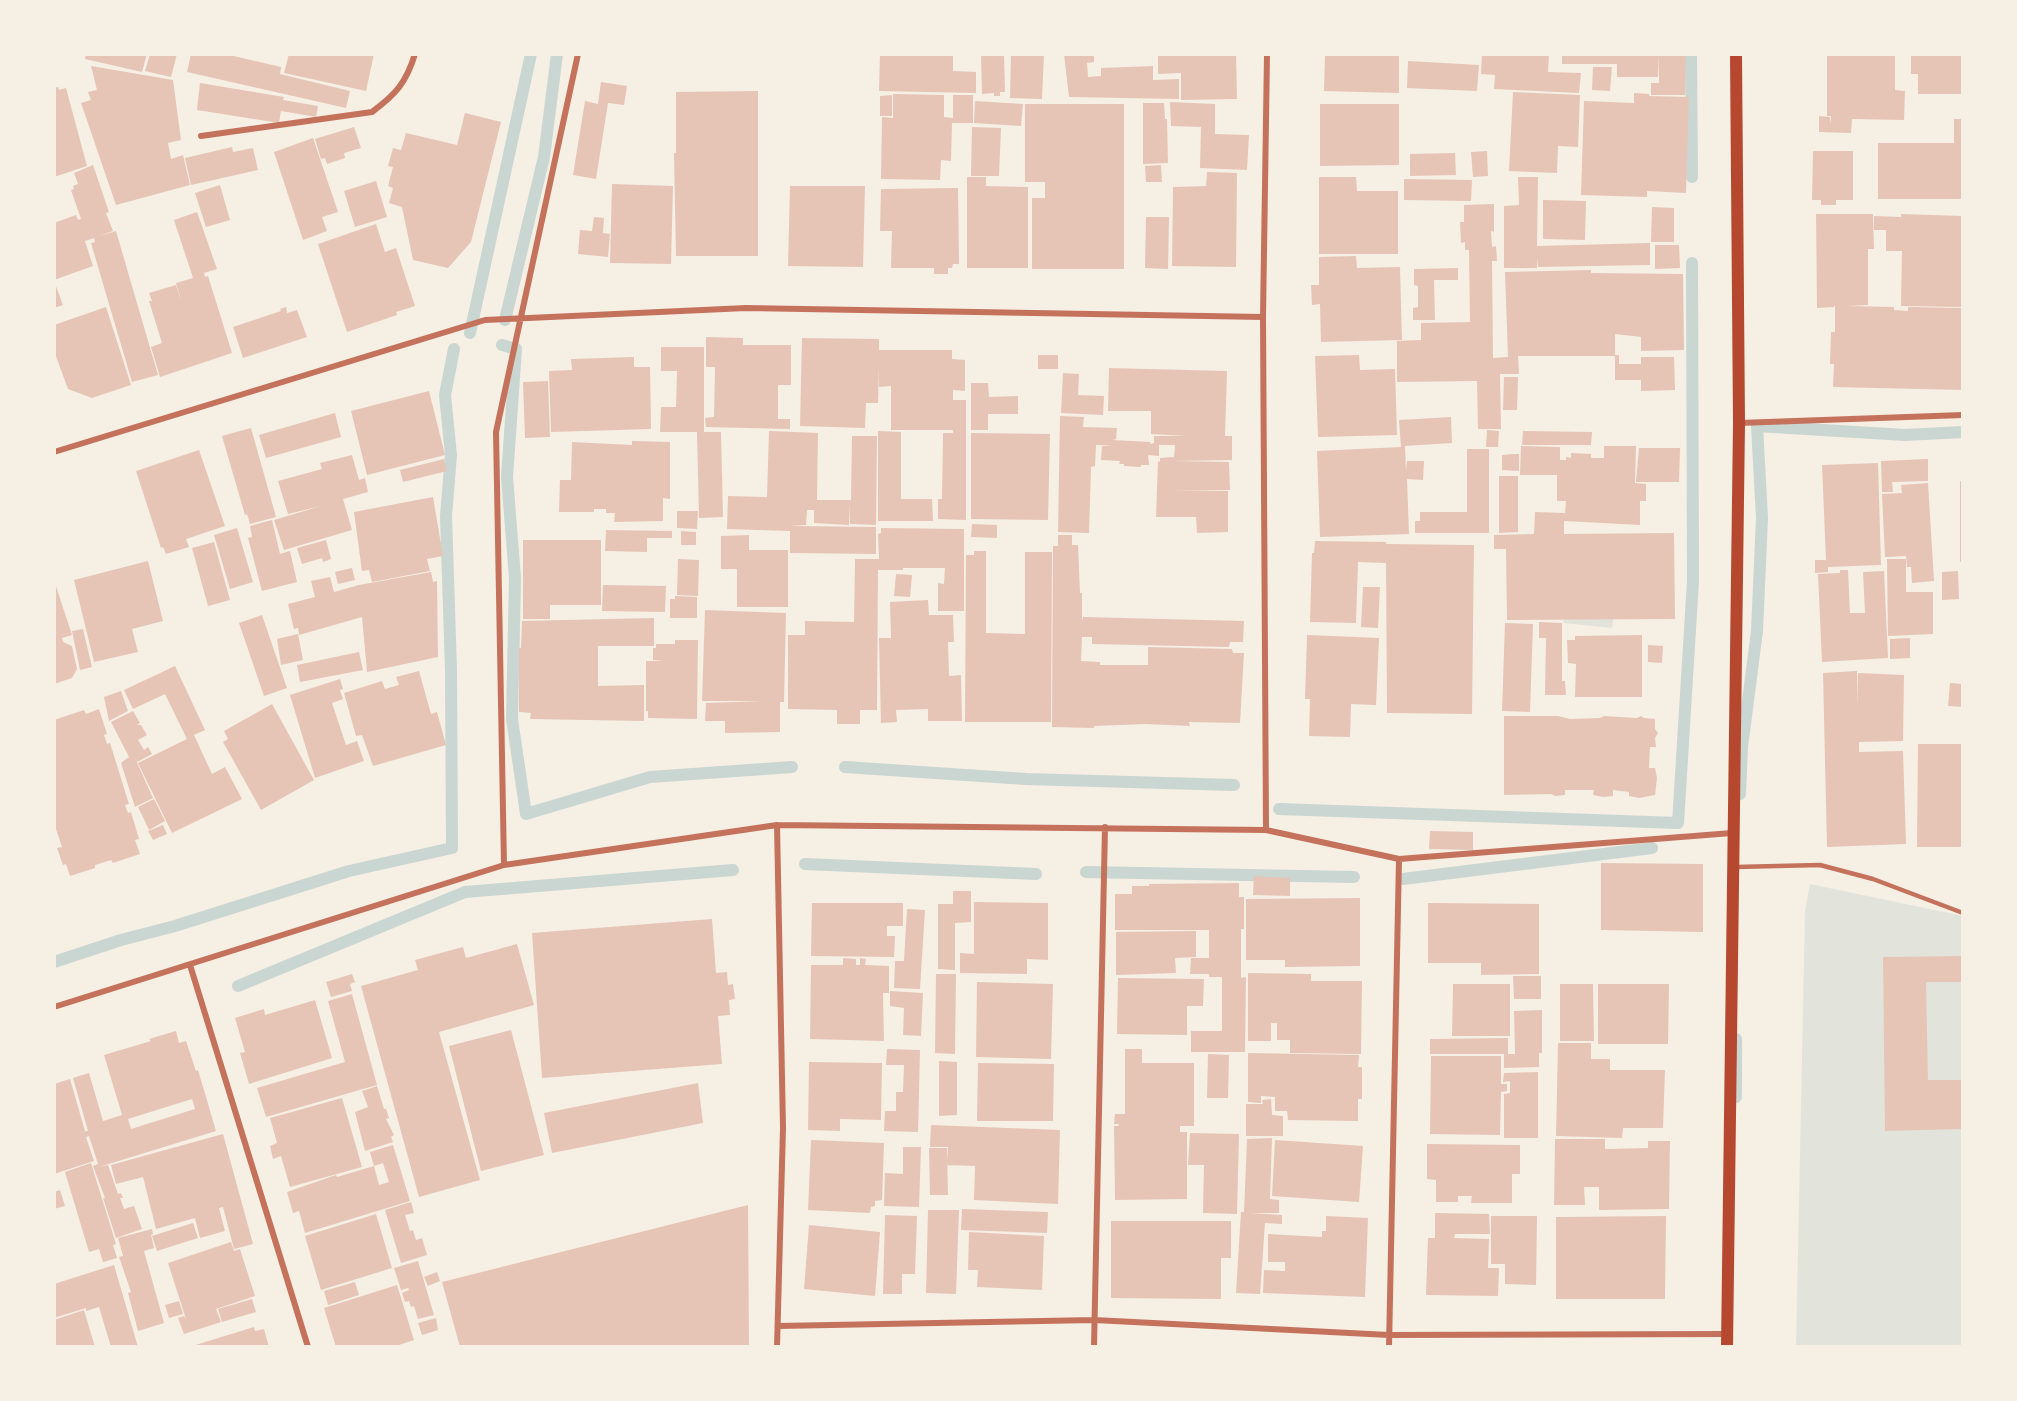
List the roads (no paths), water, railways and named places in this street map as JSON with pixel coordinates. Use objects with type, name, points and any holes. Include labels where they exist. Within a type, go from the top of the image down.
[{"type":"main road","points":[[1726,1347],[1739,423],[1736,54]]},
{"type":"street","points":[[201,136],[372,112],[395,96],[416,54]]},
{"type":"street","points":[[504,865],[496,432],[578,54]]},
{"type":"street","points":[[1266,830],[1263,317],[1267,54]]},
{"type":"street","points":[[55,450],[485,320],[746,308],[1263,317]]},
{"type":"street","points":[[1739,423],[1963,415]]},
{"type":"street","points":[[777,825],[783,1128],[777,1347]]},
{"type":"street","points":[[54,1007],[504,865],[777,825],[1266,830],[1399,860],[1732,833]]},
{"type":"street","points":[[1094,1347],[1105,827]]},
{"type":"street","points":[[1389,1347],[1399,860]]},
{"type":"street","points":[[190,964],[308,1347]]},
{"type":"street","points":[[778,1326],[1094,1320],[1389,1335],[1727,1334]]},
{"type":"lane","points":[[1732,867],[1820,865],[1873,879],[1963,913]]},
{"type":"waterway","points":[[470,333],[531,54]]},
{"type":"waterway","points":[[505,320],[544,157],[557,54]]},
{"type":"waterway","points":[[1691,54],[1692,177]]},
{"type":"waterway","points":[[1279,809],[1678,823],[1693,581],[1692,263]]},
{"type":"waterway","points":[[502,345],[516,349],[507,477],[515,578],[512,719],[526,814],[650,777],[792,767]]},
{"type":"waterway","points":[[54,962],[349,871],[452,848],[451,670],[446,516],[451,455],[445,395],[454,349]]},
{"type":"waterway","points":[[1740,794],[1742,747],[1757,631],[1762,518],[1757,426],[1905,435],[1963,432]]},
{"type":"waterway","points":[[845,767],[1026,779],[1234,785]]},
{"type":"waterway","points":[[1403,879],[1652,848]]},
{"type":"waterway","points":[[805,864],[1036,874]]},
{"type":"waterway","points":[[238,986],[465,892],[733,870]]},
{"type":"waterway","points":[[1086,872],[1354,877]]},
{"type":"waterway","points":[[1736,1039],[1736,1097]]}]
